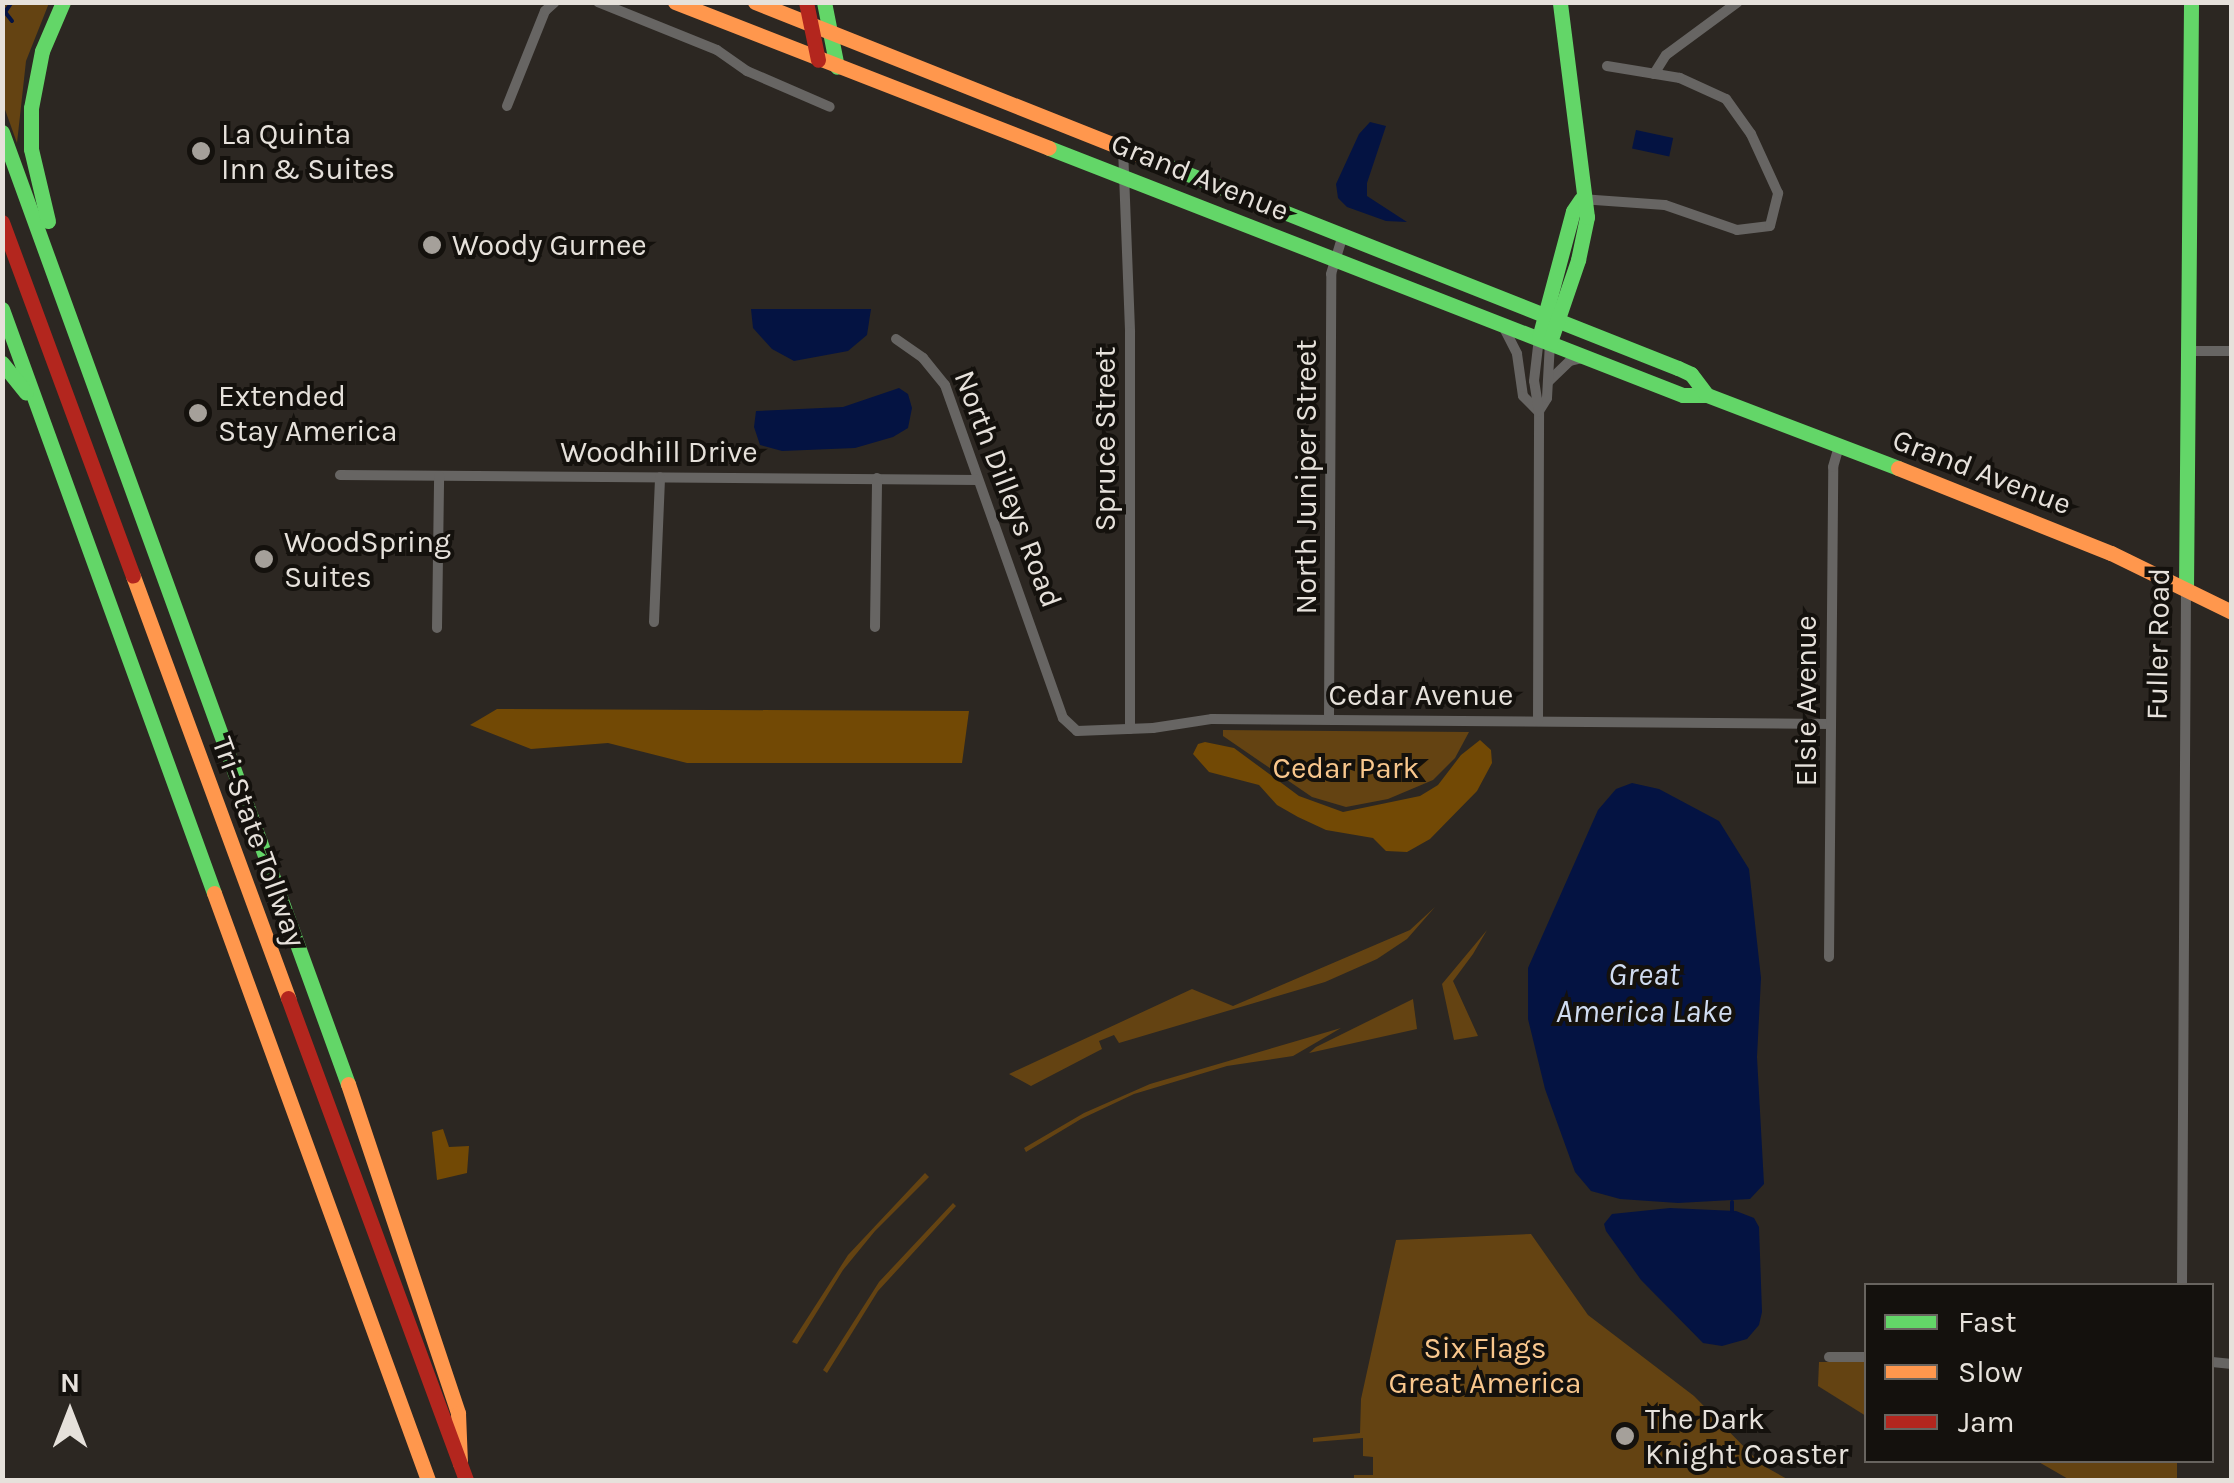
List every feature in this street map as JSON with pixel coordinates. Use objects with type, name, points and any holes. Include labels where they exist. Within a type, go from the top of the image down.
[{"type":"main road","points":[[63,2],[37,71],[31,149],[86,353]]},
{"type":"main road","name":"Grand Avenue","points":[[675,2],[1683,394],[1708,394],[2057,531],[2232,612]]},
{"type":"main road","name":"Grand Avenue","points":[[755,2],[1691,374],[1708,394]]},
{"type":"main road","points":[[806,2],[818,60]]},
{"type":"main road","points":[[824,2],[837,67]]},
{"type":"main road","points":[[1545,340],[1587,216],[1560,2]]},
{"type":"main road","name":"Fuller Road","points":[[2186,589],[2192,2]]},
{"type":"main road","points":[[2,132],[307,961],[458,1413],[460,1463]]},
{"type":"main road","name":"Tri-State Tollway","points":[[2,222],[371,1232],[466,1480]]},
{"type":"main road","name":"Tri-State Tollway","points":[[2,309],[428,1480]]},
{"type":"main road","points":[[2,363],[36,405]]},
{"type":"street","points":[[507,106],[545,11],[555,2]]},
{"type":"street","points":[[598,2],[718,50],[747,71],[830,107]]},
{"type":"street","points":[[1654,74],[1666,55],[1738,2]]},
{"type":"street","points":[[1582,199],[1665,205],[1738,230],[1770,226],[1776,184],[1734,106],[1693,82],[1607,66]]},
{"type":"street","name":"Spruce Street","points":[[1123,148],[1130,729]]},
{"type":"street","name":"North Juniper Street","points":[[1329,719],[1335,260],[1342,237]]},
{"type":"street","points":[[1500,323],[1517,354],[1524,396],[1538,412]]},
{"type":"street","name":"North Dilleys Road","points":[[896,339],[923,358],[944,385],[1047,674]]},
{"type":"street","points":[[1538,412],[1547,398],[1545,340]]},
{"type":"street","points":[[1538,721],[1538,412],[1534,381],[1545,340]]},
{"type":"street","points":[[2189,351],[2232,351]]},
{"type":"street","points":[[1547,383],[1570,361],[1590,358]]},
{"type":"street","name":"Elsie Avenue","points":[[1829,957],[1833,467],[1839,446]]},
{"type":"street","name":"Woodhill Drive","points":[[340,475],[978,480]]},
{"type":"street","points":[[436,628],[439,476]]},
{"type":"street","points":[[654,622],[660,478]]},
{"type":"street","points":[[874,627],[876,478]]},
{"type":"street","name":"Fuller Road","points":[[2182,1283],[2186,589]]},
{"type":"street","name":"Cedar Avenue","points":[[1047,674],[1063,718],[1076,730],[1130,729],[1212,719],[1831,724]]},
{"type":"street","points":[[1829,1357],[1864,1357]]},
{"type":"green space","points":[[3,2],[49,3],[26,61],[17,143],[3,104]]},
{"type":"green space","name":"Cedar Park","points":[[1223,730],[1469,732],[1455,758],[1433,780],[1388,799],[1346,807],[1312,797],[1223,736]]},
{"type":"green space","points":[[1435,907],[1407,939],[1377,959],[1325,982],[1119,1043],[1114,1035],[1099,1041],[1102,1049],[1031,1086],[1009,1074],[1192,989],[1233,1006],[1410,930]]},
{"type":"green space","points":[[1487,930],[1453,981],[1478,1036],[1454,1040],[1442,984]]},
{"type":"green space","points":[[1413,999],[1417,1029],[1309,1053],[1316,1047]]},
{"type":"green space","points":[[1341,1028],[1293,1056],[1227,1066],[1134,1094],[1081,1119],[1026,1152],[1024,1148],[1084,1113],[1150,1084]]},
{"type":"green space","points":[[925,1173],[929,1177],[875,1231],[843,1270],[797,1344],[792,1342],[848,1255]]},
{"type":"green space","points":[[953,1203],[956,1206],[878,1291],[827,1373],[823,1370],[879,1282]]},
{"type":"green space","name":"Six Flags Great America","points":[[1531,1234],[1588,1315],[1694,1396],[1762,1465],[1789,1480],[1354,1480],[1354,1475],[1373,1475],[1373,1457],[1363,1456],[1363,1438],[1313,1442],[1313,1438],[1360,1433],[1361,1399],[1396,1240]]},
{"type":"green space","points":[[1819,1362],[1864,1362],[1864,1415],[1818,1386]]},
{"type":"green space","points":[[2040,1463],[2177,1463],[2177,1480],[2070,1480]]},
{"type":"shaded area","points":[[497,709],[969,711],[962,763],[687,763],[608,743],[531,749],[470,725]]},
{"type":"shaded area","points":[[1480,740],[1491,750],[1492,763],[1477,791],[1430,839],[1407,852],[1386,851],[1373,838],[1326,830],[1277,805],[1259,785],[1209,772],[1193,754],[1198,744],[1205,742],[1234,748],[1299,796],[1343,812],[1420,796],[1438,785],[1461,755]]},
{"type":"shaded area","points":[[443,1129],[449,1147],[469,1146],[467,1173],[437,1180],[432,1132]]},
{"type":"water","points":[[1370,122],[1386,126],[1367,183],[1367,196],[1407,222],[1386,221],[1347,207],[1338,198],[1336,184],[1359,134]]},
{"type":"water","points":[[1636,130],[1673,138],[1669,156],[1632,149]]},
{"type":"water","points":[[751,309],[871,309],[867,335],[848,351],[794,361],[772,349],[753,328]]},
{"type":"water","points":[[899,388],[908,394],[912,408],[908,428],[893,437],[855,448],[782,451],[760,445],[754,427],[756,411],[843,407]]},
{"type":"water","name":"Great America Lake","points":[[1632,783],[1659,789],[1719,821],[1749,869],[1761,978],[1757,1057],[1764,1184],[1750,1199],[1678,1203],[1620,1199],[1591,1191],[1575,1172],[1545,1089],[1528,1019],[1528,968],[1598,810],[1616,789]]},
{"type":"water","points":[[1670,1208],[1736,1211],[1754,1218],[1759,1227],[1762,1312],[1759,1325],[1747,1339],[1722,1346],[1703,1343],[1641,1280],[1606,1231],[1604,1224],[1612,1214]]},
{"type":"waterway","points":[[12,2],[5,12],[12,21]]},
{"type":"waterway","points":[[1732,1202],[1732,1211]]},
{"type":"traffic: fast","points":[[48,221],[31,149],[31,108],[42,51],[63,2]]},
{"type":"traffic: fast","points":[[824,2],[837,67]]},
{"type":"traffic: fast","points":[[1550,342],[1578,260],[1587,217],[1560,2]]},
{"type":"traffic: fast","points":[[2186,589],[2191,2]]},
{"type":"traffic: fast","points":[[2,132],[348,1084]]},
{"type":"traffic: fast","points":[[1049,148],[1683,395],[1707,395],[1898,468]]},
{"type":"traffic: fast","points":[[1145,157],[1678,368],[1691,374],[1707,395]]},
{"type":"traffic: fast","points":[[1539,338],[1573,211],[1581,199]]},
{"type":"traffic: fast","points":[[2,309],[214,893]]},
{"type":"traffic: fast","points":[[2,363],[26,393]]},
{"type":"traffic: slow","points":[[675,2],[1049,148]]},
{"type":"traffic: slow","points":[[755,2],[1145,157]]},
{"type":"traffic: slow","points":[[1898,468],[2111,553],[2232,612]]},
{"type":"traffic: slow","points":[[133,576],[288,998]]},
{"type":"traffic: slow","points":[[214,893],[428,1480]]},
{"type":"traffic: slow","points":[[348,1084],[458,1413],[460,1463]]},
{"type":"traffic: jam","points":[[806,2],[818,60]]},
{"type":"traffic: jam","points":[[2,222],[133,576]]},
{"type":"traffic: jam","points":[[288,998],[466,1480]]},
{"type":"place","name":"La Quinta Inn & Suites","points":[[201,151]]},
{"type":"place","name":"Woody Gurnee","points":[[432,245]]},
{"type":"place","name":"Extended Stay America","points":[[198,413]]},
{"type":"place","name":"WoodSpring Suites","points":[[264,559]]},
{"type":"place","name":"The Dark Knight Coaster","points":[[1625,1436]]}]
